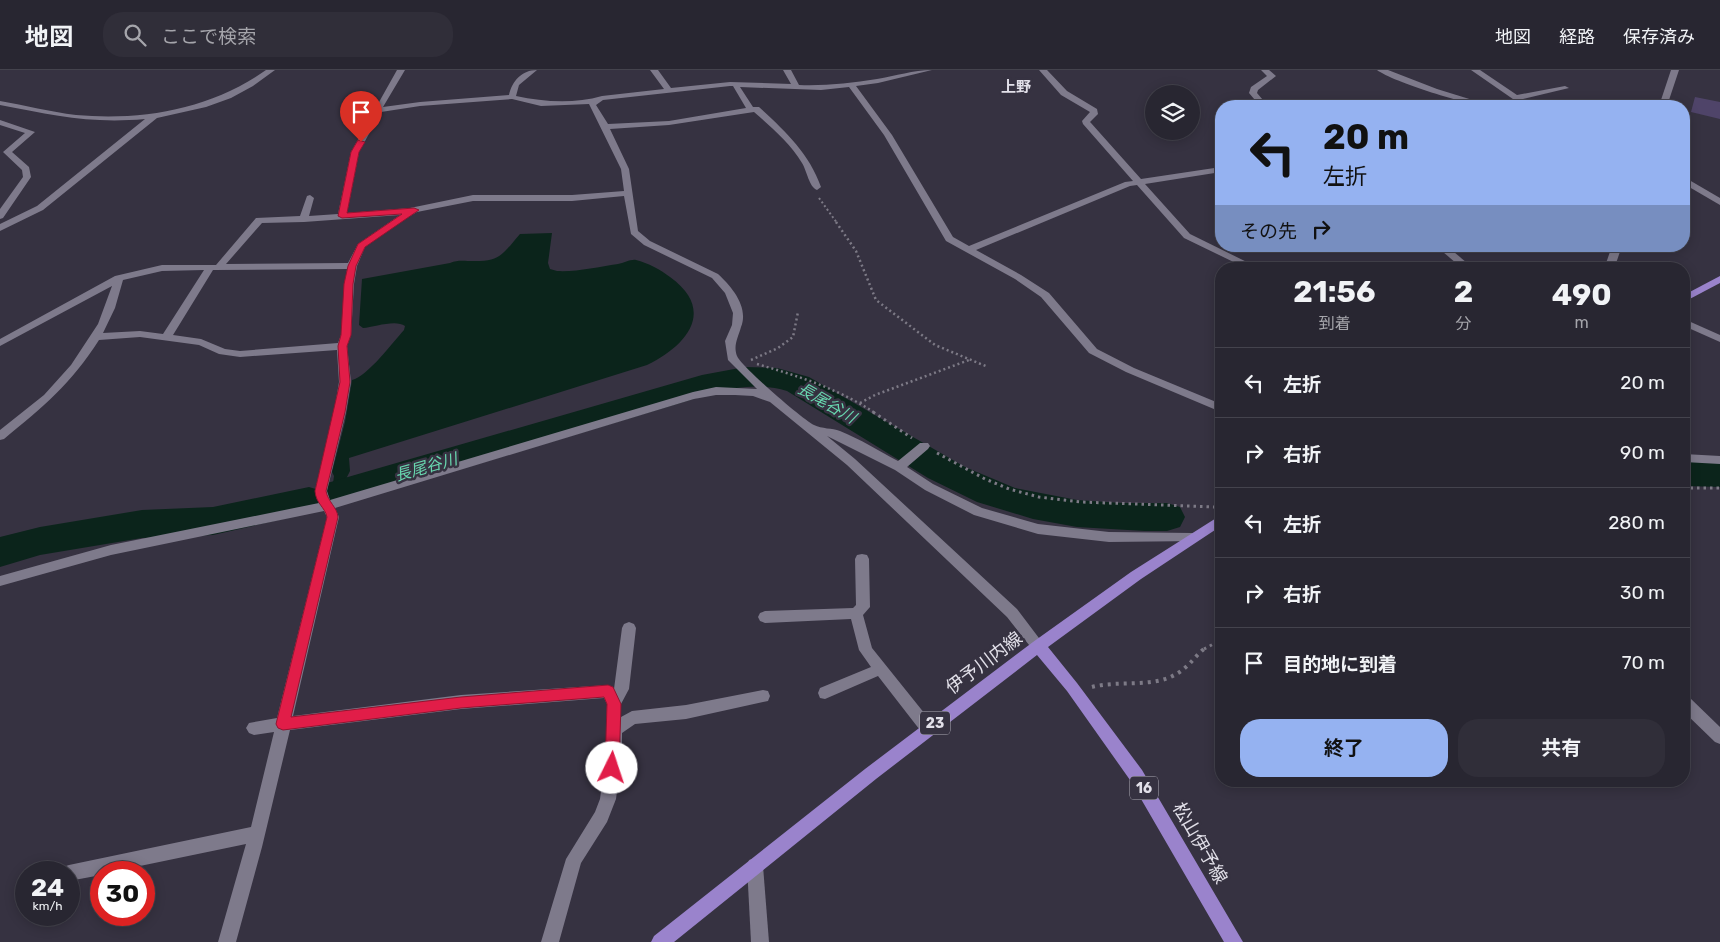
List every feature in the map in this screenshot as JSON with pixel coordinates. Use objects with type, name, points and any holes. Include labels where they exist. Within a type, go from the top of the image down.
[{"type":"main road","points":[[1690,296],[1720,279]]},
{"type":"main road","name":"伊予川内線","points":[[660,942],[928,729],[1038,646],[1166,554],[1215,524]]},
{"type":"main road","name":"松山伊予線","points":[[1038,646],[1077,693],[1136,775],[1234,942]]},
{"type":"street","points":[[0,102],[82,118],[154,116],[193,107],[226,96],[260,79],[271,70]]},
{"type":"street","points":[[342,216],[355,152],[397,74],[401,70]]},
{"type":"street","points":[[512,97],[515,84],[533,70]]},
{"type":"street","points":[[654,70],[669,90]]},
{"type":"street","points":[[787,70],[796,87]]},
{"type":"street","points":[[887,70],[891,78]]},
{"type":"street","points":[[378,110],[392,110],[420,104],[512,97],[542,104],[594,101],[602,98],[735,84],[821,88],[852,85],[928,70]]},
{"type":"street","points":[[1043,70],[1064,93],[1094,111],[1094,114],[1086,121],[1087,124],[1137,183],[1187,236],[1215,249]]},
{"type":"street","points":[[1259,100],[1254,93],[1254,89],[1272,76],[1265,70]]},
{"type":"street","points":[[1381,70],[1434,91],[1466,100]]},
{"type":"street","points":[[1475,70],[1519,100]]},
{"type":"street","points":[[1665,100],[1674,70]]},
{"type":"street","points":[[735,84],[750,109]]},
{"type":"street","points":[[852,85],[888,135],[949,239],[1018,277],[1045,296],[1093,351],[1130,370],[1215,405]]},
{"type":"street","points":[[1516,98],[1565,88]]},
{"type":"street","points":[[594,101],[592,105],[625,169],[634,232],[639,238],[715,276],[730,292],[738,313],[737,325],[730,341],[733,360],[774,399],[851,462],[1012,613],[1038,646]]},
{"type":"street","points":[[605,127],[669,123],[756,109],[788,139],[810,170],[817,187]]},
{"type":"street","points":[[0,228],[40,208],[154,116]]},
{"type":"street","points":[[0,122],[31,132],[7,152],[26,169],[27,177],[0,216]]},
{"type":"street","points":[[968,250],[1128,184],[1215,170]]},
{"type":"street","points":[[1690,184],[1720,202]]},
{"type":"street","points":[[166,337],[214,268],[259,220],[304,219],[414,210],[474,198],[572,198],[629,193]]},
{"type":"street","points":[[304,219],[310,198]]},
{"type":"street","points":[[228,942],[333,517],[332,511],[322,500],[321,491],[340,412],[345,382],[342,346],[346,335],[352,266],[362,246],[395,221],[414,210]]},
{"type":"street","points":[[1220,252],[1241,262]]},
{"type":"street","points":[[1448,252],[1460,262]]},
{"type":"street","points":[[0,343],[118,278],[138,272],[162,268],[352,266]]},
{"type":"street","points":[[0,436],[54,392],[79,361],[94,337],[117,290],[118,278]]},
{"type":"street","points":[[1690,325],[1720,339]]},
{"type":"street","points":[[94,337],[140,334],[166,337],[201,342],[223,352],[240,354],[342,346]]},
{"type":"street","points":[[0,581],[111,550],[327,506],[693,396],[716,391],[735,391],[754,392],[774,399]]},
{"type":"street","points":[[810,429],[836,434],[899,467],[929,487],[978,512],[1038,529],[1108,537],[1192,538]]},
{"type":"street","points":[[899,467],[924,446]]},
{"type":"street","points":[[1690,458],[1720,460]]},
{"type":"street","points":[[765,617],[856,613],[863,607],[862,559]]},
{"type":"street","points":[[856,613],[866,650],[928,729]]},
{"type":"street","points":[[614,704],[622,689],[629,628]]},
{"type":"street","points":[[824,693],[880,669]]},
{"type":"street","points":[[254,728],[461,702],[608,691],[614,704],[614,753],[608,798],[601,817],[574,859],[550,942]]},
{"type":"street","points":[[614,730],[632,718],[686,712],[763,696]]},
{"type":"street","points":[[1690,708],[1720,738]]},
{"type":"street","points":[[80,871],[256,834]]},
{"type":"street","points":[[755,866],[760,942]]},
{"type":"path","points":[[817,187],[820,200],[856,251],[876,300],[935,345],[988,367]]},
{"type":"path","points":[[798,312],[795,320],[796,331],[793,337],[778,348],[748,361],[810,380],[860,403],[924,446],[985,479],[1009,489],[1039,497],[1081,502],[1215,507]]},
{"type":"path","points":[[860,403],[875,395],[969,360]]},
{"type":"path","points":[[1690,488],[1720,488]]},
{"type":"path","points":[[1077,693],[1107,684],[1145,682],[1168,678],[1182,672],[1206,647],[1215,641]]},
{"type":"shaded area","points":[[1695,97],[1720,102],[1720,119],[1691,112]]},
{"type":"shaded area","points":[[552,233],[548,263],[550,269],[557,271],[580,270],[634,260],[650,265],[670,277],[684,290],[692,302],[694,315],[691,327],[684,338],[674,348],[647,365],[349,458],[350,471],[344,483],[344,493],[335,495],[332,490],[334,476],[332,472],[345,422],[352,380],[373,366],[404,330],[405,326],[391,323],[363,328],[359,325],[362,279],[457,261],[488,260],[500,256],[520,234]]},
{"type":"waterway","name":"長尾谷川","points":[[334,494],[713,382],[734,378],[767,377],[798,384],[941,469],[990,493],[1033,506],[1077,514],[1167,517]]},
{"type":"waterway","name":"長尾谷川","points":[[1690,473],[1720,474]]},
{"type":"waterway","name":"長尾谷川","points":[[0,552],[40,541],[142,524],[213,521],[309,500]]},
{"type":"district","name":"上野","points":[[1016,87]]},
{"type":"route","points":[[361,142],[355,152],[342,216],[414,210],[377,233],[362,246],[352,266],[346,335],[342,346],[345,382],[340,412],[321,491],[322,500],[332,511],[333,517],[283,724],[461,702],[608,691],[614,704],[614,753],[612,768]]}]
